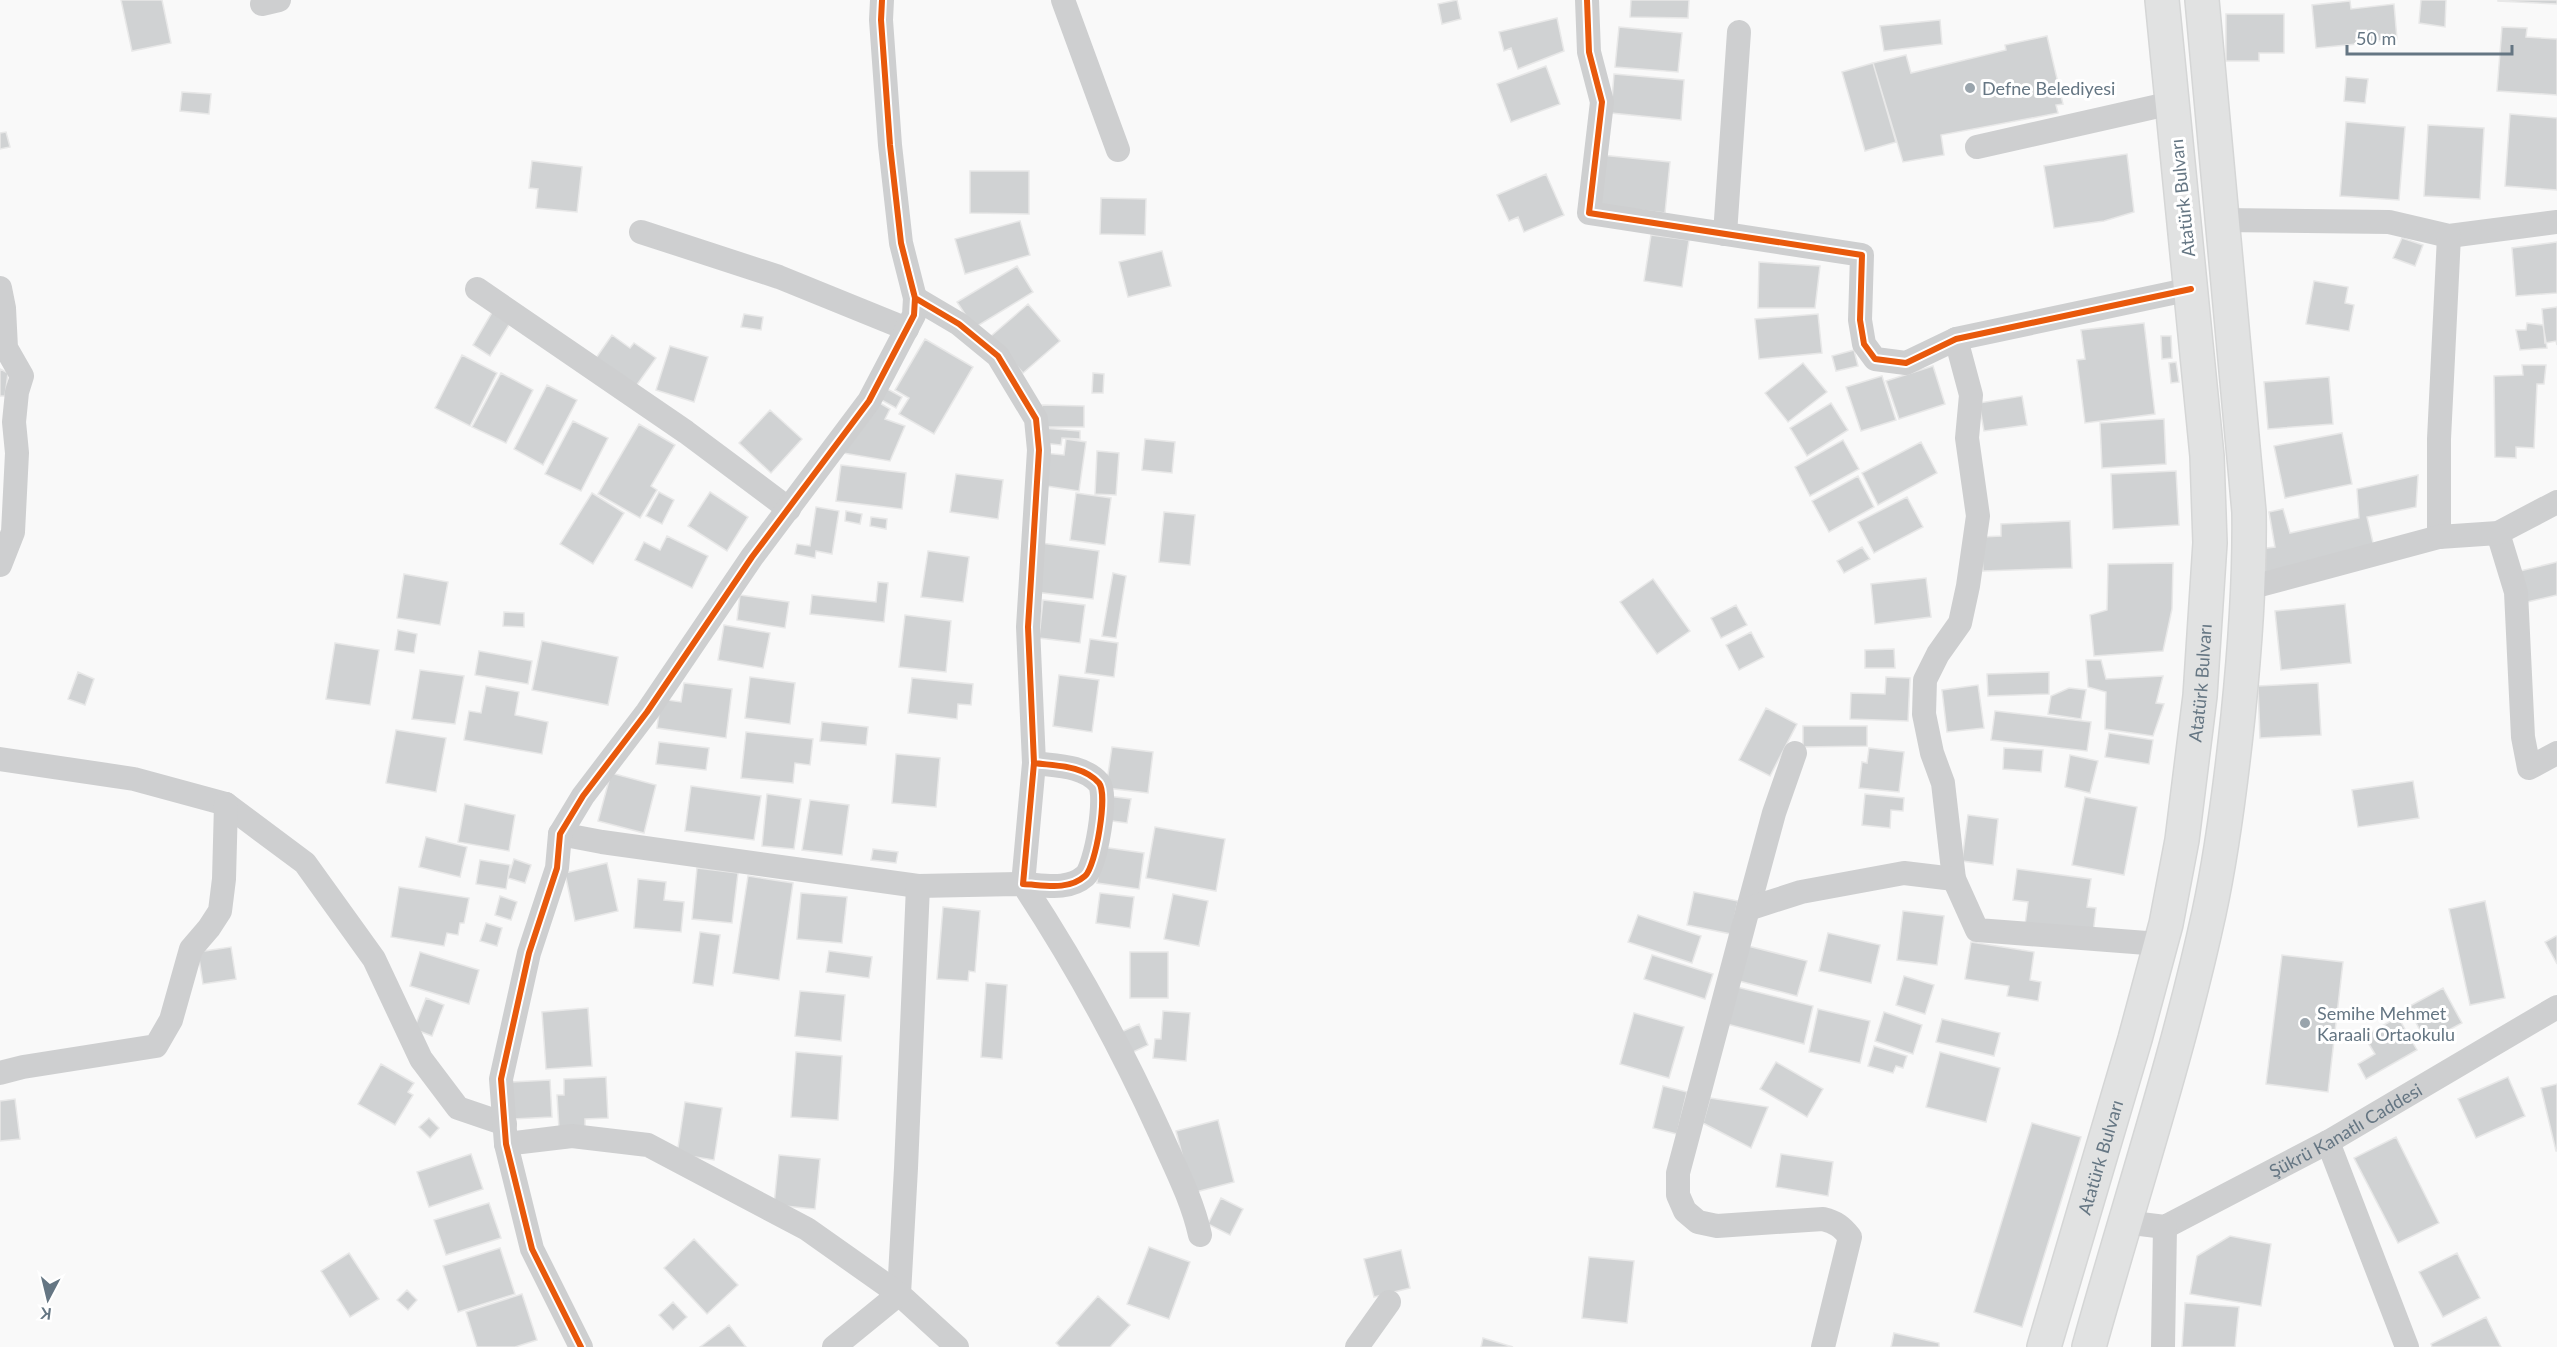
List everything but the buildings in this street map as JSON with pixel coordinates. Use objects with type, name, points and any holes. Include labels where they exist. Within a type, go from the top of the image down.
[{"type":"highway","name":"Atatürk Bulvarı","points":[[2044,1347],[2135,1040],[2160,944],[2182,840],[2200,696],[2210,543],[2207,456],[2162,0]]},
{"type":"highway","name":"Atatürk Bulvarı","points":[[2089,1347],[2183,1018],[2209,913],[2232,777],[2249,588],[2249,512],[2202,0]]},
{"type":"highway","points":[[2084,1209],[2124,1222]]},
{"type":"street","points":[[581,1347],[532,1249],[506,1134],[501,1079],[529,953],[557,868],[560,834],[583,796],[647,712],[752,557],[868,401],[914,315],[915,298],[902,243],[890,145],[881,20],[882,0]]},
{"type":"street","points":[[1063,0],[1118,150]]},
{"type":"street","points":[[1587,0],[1589,52],[1602,102],[1590,213],[1862,255],[1860,320],[1864,344],[1875,359],[1906,363],[1956,339],[2191,289]]},
{"type":"street","points":[[1725,234],[1739,32]]},
{"type":"street","points":[[1977,147],[2172,103]]},
{"type":"street","points":[[2222,220],[2389,222],[2449,236],[2557,222]]},
{"type":"street","points":[[641,232],[779,277],[906,329]]},
{"type":"street","points":[[2439,537],[2439,439],[2449,236]]},
{"type":"street","points":[[0,288],[4,308],[6,348],[22,375],[17,392],[14,422],[17,453],[13,532],[0,565]]},
{"type":"street","points":[[477,289],[686,432],[789,508]]},
{"type":"street","points":[[915,298],[959,324],[998,356],[1036,419],[1039,450],[1028,627],[1034,763],[1023,884],[1059,939],[1139,1086],[1193,1207],[1200,1235]]},
{"type":"street","points":[[1956,339],[1971,395],[1966,438],[1978,516],[1960,623],[1938,654],[1925,680],[1924,714],[1932,753],[1943,783],[1954,879],[1977,930],[2160,944]]},
{"type":"street","points":[[2249,588],[2439,537],[2498,533],[2557,502]]},
{"type":"street","points":[[2498,533],[2516,592],[2523,737],[2529,768],[2557,753]]},
{"type":"street","points":[[1795,753],[1774,813],[1678,1173],[1678,1195],[1684,1211],[1698,1222],[1717,1226],[1824,1219],[1843,1227],[1850,1237],[1823,1347]]},
{"type":"street","points":[[0,759],[134,779],[226,804],[305,863],[374,959],[421,1059],[458,1108],[506,1134],[572,1136],[648,1145],[807,1229],[898,1294],[957,1347]]},
{"type":"street","points":[[560,834],[602,842],[918,886],[1023,884],[1064,886],[1086,875],[1093,863],[1101,819],[1103,789],[1098,782],[1078,769],[1034,763]]},
{"type":"street","points":[[0,1073],[23,1067],[156,1046],[171,1020],[191,949],[209,928],[220,910],[224,879],[226,804]]},
{"type":"street","points":[[1748,909],[1801,892],[1904,873],[1954,879]]},
{"type":"street","points":[[834,1347],[898,1294],[906,1168],[918,886]]},
{"type":"street","name":"Şükrü Kanatlı Caddesi","points":[[2165,1227],[2328,1142],[2557,1007]]},
{"type":"street","points":[[2328,1142],[2408,1347]]},
{"type":"street","points":[[2124,1222],[2165,1227],[2163,1347]]},
{"type":"street","points":[[1358,1347],[1389,1302]]},
{"type":"cycle path","points":[[581,1347],[532,1249],[506,1144],[501,1079],[529,953],[557,868],[560,834],[583,796],[647,712],[752,557],[869,401],[914,315],[915,298],[901,243],[890,145],[881,20],[882,0]]},
{"type":"cycle path","points":[[1587,0],[1589,52],[1602,102],[1589,213],[1862,255],[1860,320],[1864,344],[1875,359],[1906,363],[1956,339],[2191,289]]},
{"type":"cycle path","points":[[915,298],[959,324],[998,356],[1036,419],[1039,450],[1028,627],[1034,763],[1023,884],[1056,886],[1071,884],[1085,876],[1097,845],[1102,801],[1099,783],[1093,777],[1069,767],[1034,763]]},
{"type":"place","name":"Defne Belediyesi","points":[[1970,88]]},
{"type":"place","name":"Semihe Mehmet Karaali Ortaokulu","points":[[2305,1023]]}]
